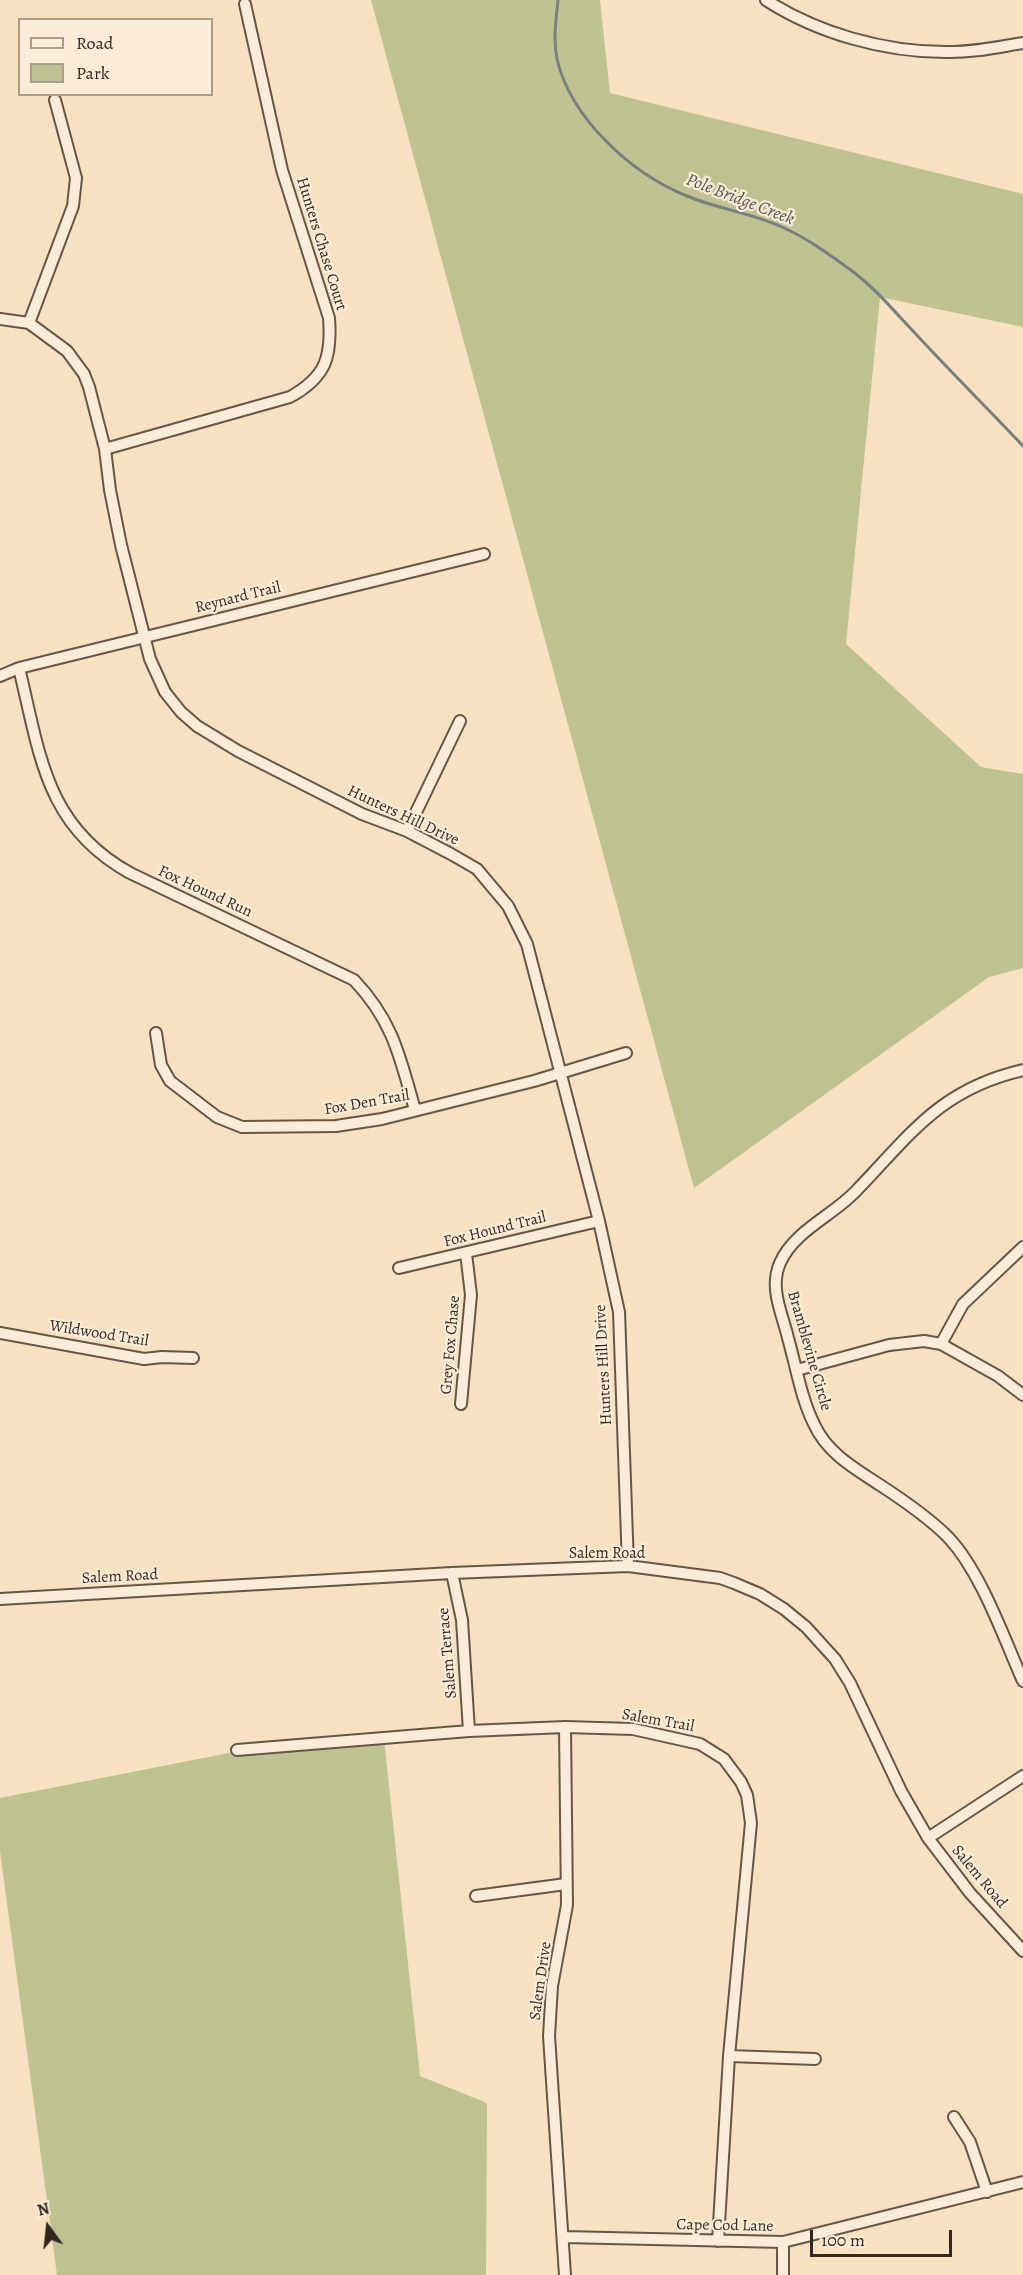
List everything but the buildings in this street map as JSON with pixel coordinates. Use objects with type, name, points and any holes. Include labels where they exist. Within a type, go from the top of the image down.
[{"type":"street","points":[[766,0],[786,13],[817,26],[863,40],[906,49],[946,52],[1023,43]]},
{"type":"street","name":"Hunters Chase Court","points":[[105,449],[290,397],[313,381],[327,357],[331,343],[329,318],[282,170],[245,4]]},
{"type":"street","points":[[29,323],[73,206],[76,178],[55,100]]},
{"type":"street","name":"Hunters Hill Drive","points":[[0,319],[29,323],[67,351],[84,374],[105,449],[110,490],[121,545],[150,658],[165,692],[181,712],[197,726],[238,751],[362,814],[407,831],[477,869],[508,906],[527,944],[599,1221],[619,1312],[628,1566]]},
{"type":"street","name":"Reynard Trail","points":[[0,676],[20,668],[145,636],[484,554]]},
{"type":"street","name":"Fox Hound Run","points":[[20,668],[47,780],[63,812],[84,840],[106,858],[130,873],[354,980],[374,1001],[388,1026],[396,1045],[415,1110]]},
{"type":"street","points":[[407,831],[460,721]]},
{"type":"street","name":"Fox Den Trail","points":[[156,1033],[161,1065],[170,1081],[217,1117],[242,1127],[336,1126],[382,1119],[561,1074],[626,1053]]},
{"type":"street","name":"Bramblevine Circle","points":[[1023,1070],[980,1083],[943,1104],[921,1122],[848,1199],[794,1242],[785,1252],[779,1265],[776,1293],[814,1425],[830,1449],[920,1513],[947,1537],[966,1560],[1023,1681]]},
{"type":"street","name":"Fox Hound Trail","points":[[399,1268],[599,1221]]},
{"type":"street","points":[[941,1344],[963,1304],[1023,1246]]},
{"type":"street","name":"Grey Fox Chase","points":[[461,1404],[471,1295],[466,1253]]},
{"type":"street","name":"Wildwood Trail","points":[[0,1333],[144,1359],[193,1358]]},
{"type":"street","points":[[797,1370],[889,1345],[924,1341],[941,1344],[998,1376],[1023,1395]]},
{"type":"street","name":"Salem Road","points":[[0,1599],[452,1573],[628,1566],[720,1578],[760,1594],[784,1609],[806,1627],[835,1659],[850,1683],[901,1791],[928,1838],[970,1893],[1023,1951]]},
{"type":"street","name":"Salem Terrace","points":[[452,1573],[462,1620],[469,1731]]},
{"type":"street","name":"Salem Trail","points":[[237,1750],[469,1731],[565,1727],[633,1729],[700,1744],[724,1759],[741,1782],[748,1802],[751,1822],[729,2056],[718,2241]]},
{"type":"street","name":"Salem Drive","points":[[565,1727],[567,1905],[552,1986],[549,2036],[565,2275]]},
{"type":"street","points":[[928,1838],[1023,1776]]},
{"type":"street","points":[[476,1896],[566,1884]]},
{"type":"street","points":[[729,2056],[815,2060]]},
{"type":"street","points":[[954,2117],[970,2142],[987,2192]]},
{"type":"street","name":"Cape Cod Lane","points":[[564,2237],[783,2242],[1023,2182]]},
{"type":"street","points":[[783,2242],[783,2275]]},
{"type":"green space","points":[[371,0],[600,0],[610,93],[1023,194],[1023,327],[880,297],[846,644],[981,767],[1023,774],[1023,968],[989,977],[694,1188]]},
{"type":"green space","points":[[384,1739],[420,2076],[487,2103],[486,2275],[57,2275],[0,1851],[0,1798],[234,1752]]},
{"type":"waterway","name":"Pole Bridge Creek","points":[[558,0],[555,44],[564,81],[575,103],[607,142],[645,174],[666,186],[687,196],[759,218],[791,231],[852,271],[884,300],[1023,446]]}]
